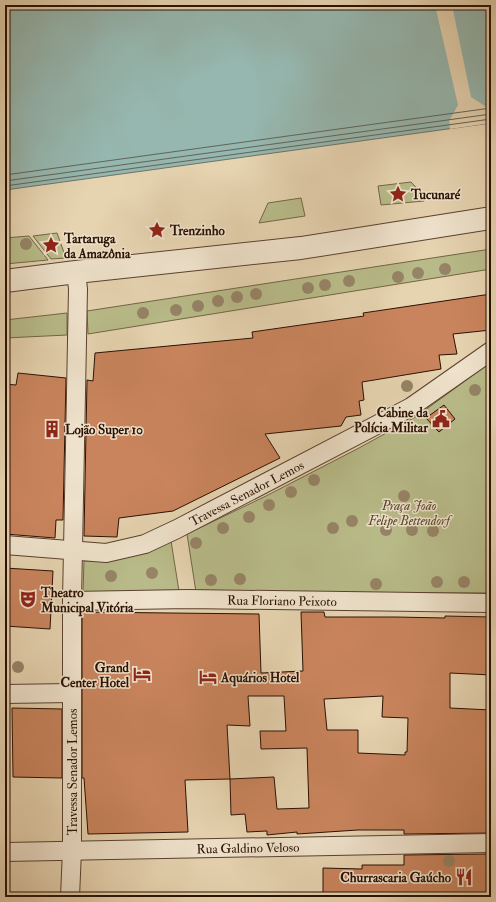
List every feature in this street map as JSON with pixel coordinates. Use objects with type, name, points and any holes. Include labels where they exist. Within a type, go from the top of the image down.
[{"type":"street","points":[[5,282],[76,272],[301,248],[491,218]]},
{"type":"street","name":"Travessa Senador Lemos","points":[[70,897],[72,850],[72,601],[78,289],[76,272]]},
{"type":"street","name":"Travessa Senador Lemos","points":[[74,551],[106,553],[145,544],[177,529],[411,407],[491,351]]},
{"type":"street","points":[[5,546],[74,551]]},
{"type":"street","name":"Rua Floriano Peixoto","points":[[72,601],[188,599],[491,603]]},
{"type":"street","points":[[5,694],[71,693]]},
{"type":"street","name":"Rua Galdino Veloso","points":[[5,852],[491,843]]},
{"type":"green space","points":[[411,182],[424,196],[424,201],[381,205],[378,186]]},
{"type":"green space","points":[[301,198],[305,216],[259,223],[268,203]]},
{"type":"green space","points":[[57,233],[66,258],[51,259],[33,236]]},
{"type":"green space","points":[[29,236],[48,260],[5,264],[5,238]]},
{"type":"green space","points":[[491,249],[491,269],[88,334],[87,311]]},
{"type":"green space","points":[[67,313],[67,335],[5,338],[5,320]]},
{"type":"green space","name":"Praça João Felipe Bettendorf","points":[[491,362],[491,593],[196,592],[187,534],[266,496],[417,416]]},
{"type":"green space","points":[[171,541],[179,591],[83,593],[84,561],[108,560]]},
{"type":"water","points":[[5,5],[491,5],[491,123],[5,190]]},
{"type":"pier","points":[[435,5],[452,5],[471,97],[491,110],[491,123],[450,129],[449,121],[458,105]]},
{"type":"building","points":[[491,294],[491,330],[453,334],[457,354],[439,355],[441,369],[362,382],[364,400],[359,401],[361,415],[346,417],[341,426],[265,434],[280,458],[173,511],[119,518],[117,537],[84,536],[87,380],[93,381],[95,353],[253,338],[252,332],[364,316],[363,313]]},
{"type":"building","points":[[18,373],[66,378],[63,520],[56,520],[55,538],[5,534],[5,384],[16,385]]},
{"type":"building","name":"Cabine da Polícia Militar","points":[[444,405],[455,419],[439,432],[426,418]]},
{"type":"building","name":"Theatro Municipal Vitória","points":[[5,568],[53,571],[50,629],[5,626]]},
{"type":"building","points":[[82,612],[259,614],[261,673],[303,671],[301,612],[324,612],[325,617],[491,617],[491,675],[450,673],[450,708],[491,710],[491,833],[404,834],[404,830],[358,830],[297,834],[297,832],[267,835],[267,831],[247,832],[245,814],[231,815],[230,779],[185,780],[188,832],[88,834],[84,778],[82,778]],"holes":[[[248,696],[284,696],[286,731],[260,731],[261,749],[307,748],[309,808],[277,809],[274,777],[230,779],[227,725],[250,726]],[[383,696],[382,717],[408,718],[407,752],[405,752],[405,755],[358,753],[358,730],[327,730],[324,699]]]},
{"type":"building","points":[[12,708],[62,709],[62,778],[13,777]]},
{"type":"building","points":[[491,854],[491,897],[323,897],[323,868],[362,869],[362,865],[404,865],[404,855]]},
{"type":"place","name":"Tucunaré","points":[[398,194]]},
{"type":"place","name":"Trenzinho","points":[[157,230]]},
{"type":"place","name":"Tartaruga da Amazônia","points":[[51,245]]},
{"type":"place","name":"Cabine da Polícia Militar","points":[[441,419]]},
{"type":"place","name":"Lojão Super 10","points":[[52,429]]},
{"type":"place","name":"Theatro Municipal Vitória","points":[[28,599]]},
{"type":"place","name":"Grand Center Hotel","points":[[142,674]]},
{"type":"place","name":"Aquários Hotel","points":[[208,677]]},
{"type":"place","name":"Churrascaria Gaúcho","points":[[464,877]]}]
